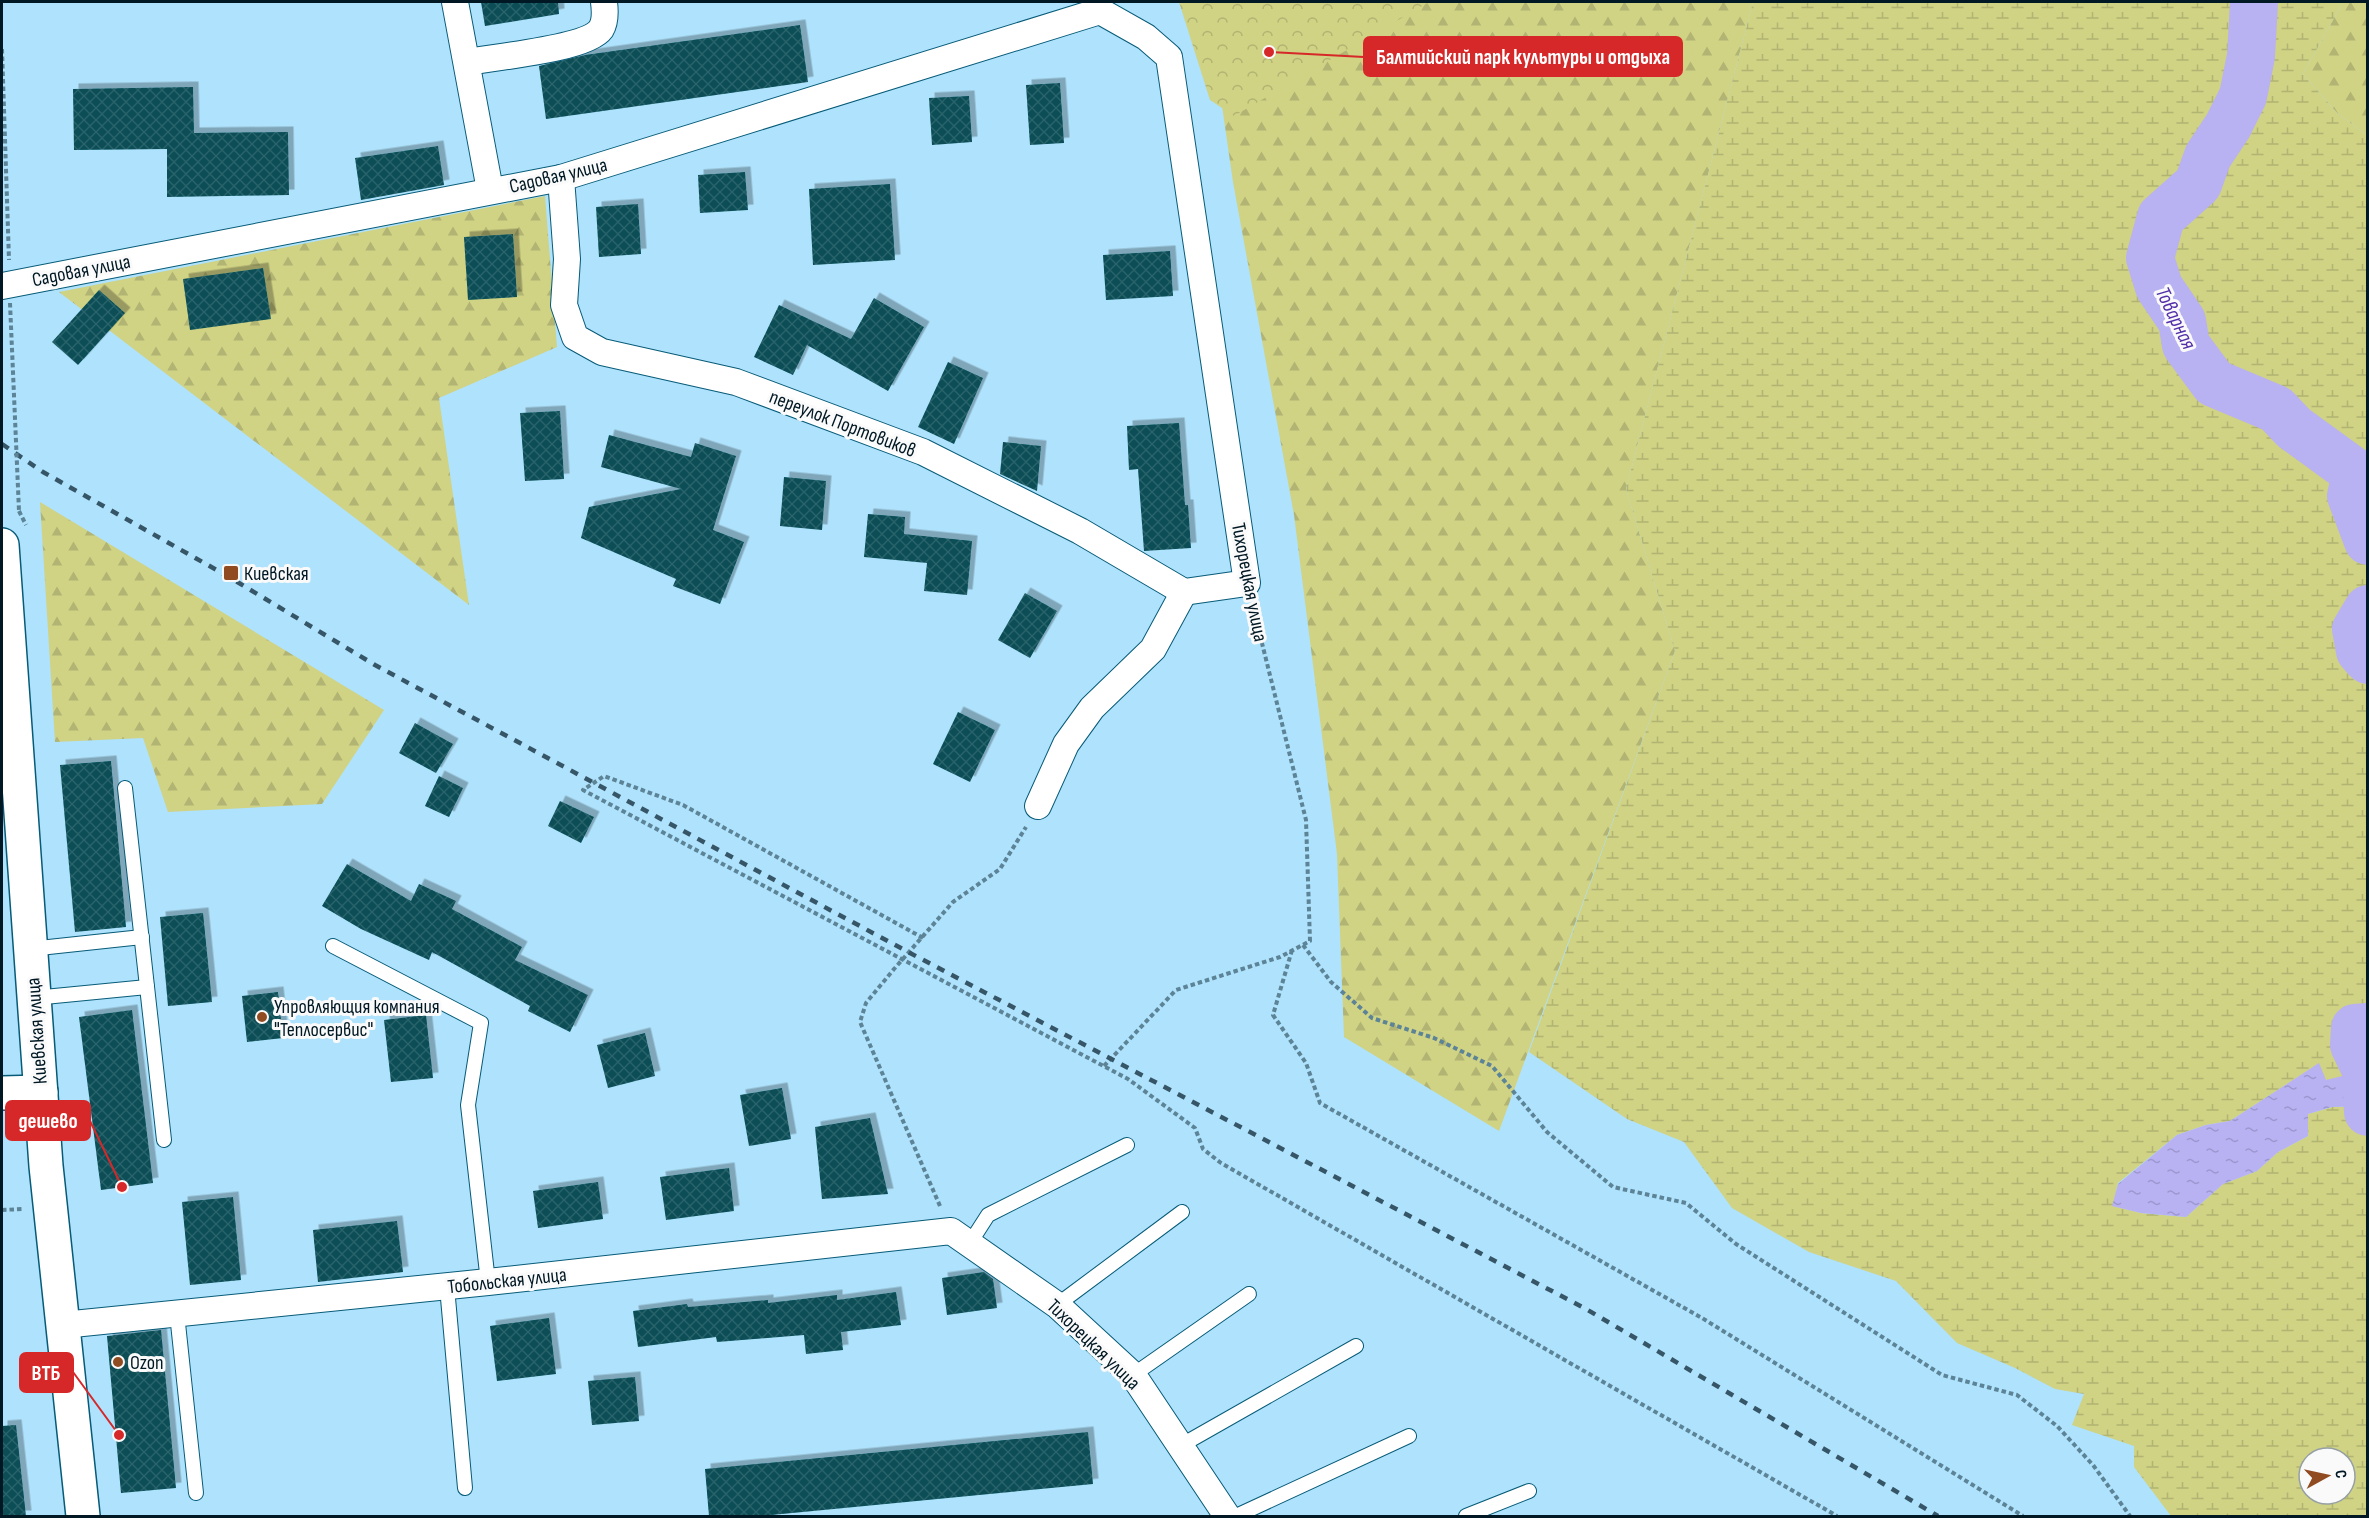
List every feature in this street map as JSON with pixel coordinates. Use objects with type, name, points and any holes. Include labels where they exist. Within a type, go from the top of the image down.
[{"type":"main road","name":"Киевская улица","points":[[2,545],[41,1092],[83,1516]]},
{"type":"main road","points":[[2,1093],[41,1092]]},
{"type":"street","points":[[455,2],[490,190]]},
{"type":"street","points":[[467,62],[581,43],[601,29],[605,13],[604,2]]},
{"type":"street","name":"Садовая улица","points":[[7,291],[490,190],[561,178],[1100,6]]},
{"type":"street","name":"Тихорецкая улица","points":[[1100,6],[1146,37],[1168,57],[1247,583]]},
{"type":"street","name":"переулок Портовиков","points":[[561,178],[567,258],[564,305],[574,337],[602,352],[736,382],[923,453],[1080,531],[1184,592]]},
{"type":"street","points":[[1038,806],[1066,744],[1092,708],[1153,649],[1184,592],[1247,583]]},
{"type":"street","name":"Тихорецкая улица","points":[[960,1237],[1057,1305],[1132,1375],[1227,1516]]},
{"type":"street","name":"Тобольская улица","points":[[63,1325],[960,1237]]},
{"type":"lane","points":[[125,788],[164,1140]]},
{"type":"lane","points":[[30,949],[142,937]]},
{"type":"lane","points":[[333,946],[481,1023],[468,1105],[488,1282]]},
{"type":"lane","points":[[34,998],[147,987]]},
{"type":"lane","points":[[960,1237],[988,1215],[1127,1145]]},
{"type":"lane","points":[[1057,1305],[1182,1212]]},
{"type":"lane","points":[[447,1287],[465,1488]]},
{"type":"lane","points":[[1132,1375],[1249,1294]]},
{"type":"lane","points":[[177,1314],[196,1492]]},
{"type":"lane","points":[[1180,1446],[1356,1346]]},
{"type":"lane","points":[[1236,1516],[1409,1436]]},
{"type":"lane","points":[[1466,1516],[1529,1491]]},
{"type":"path","points":[[2,48],[7,291],[19,512]]},
{"type":"path","name":"Тихорецкая улица","points":[[1247,583],[1306,820],[1310,941],[1303,945]]},
{"type":"path","points":[[923,938],[682,805],[604,776],[582,790],[902,961],[1128,1078],[1195,1128],[1203,1149],[1221,1162],[1837,1516]]},
{"type":"path","points":[[960,1237],[860,1022],[866,1003],[953,902],[1000,869],[1038,806]]},
{"type":"path","points":[[1104,1066],[1176,990],[1280,957],[1303,945],[1331,982],[1372,1018],[1434,1038],[1492,1066],[1547,1132],[1613,1187],[1686,1203],[1736,1244],[1942,1375],[2018,1395],[2057,1426],[2092,1464],[2130,1516]]},
{"type":"path","points":[[1292,950],[1273,1015],[1306,1063],[1320,1103],[1702,1318],[2023,1516]]},
{"type":"green space","points":[[1179,2],[1429,2],[1234,116],[1210,100]]},
{"type":"green space","points":[[1207,2],[1753,2],[1626,489],[1675,651],[1499,1131],[1344,1037],[1337,854],[1294,515],[1233,182]]},
{"type":"green space","points":[[1753,2],[2343,2],[2303,74],[2338,114],[2367,135],[2367,1070],[2326,1081],[2318,1064],[2230,1121],[2206,1125],[2177,1135],[2118,1183],[2113,1206],[2141,1213],[2186,1217],[2223,1184],[2257,1171],[2278,1152],[2308,1136],[2308,1114],[2332,1107],[2367,1106],[2367,1516],[2171,1516],[2134,1467],[2134,1446],[2072,1425],[2084,1394],[2055,1389],[2015,1368],[1957,1343],[1896,1281],[1809,1252],[1732,1208],[1684,1142],[1627,1119],[1529,1052],[1675,651],[1626,489]]},
{"type":"green space","points":[[2343,2],[2367,2],[2367,135],[2338,114],[2303,74]]},
{"type":"green space","points":[[545,196],[557,347],[439,398],[469,605],[59,292]]},
{"type":"green space","points":[[40,502],[384,710],[322,804],[168,812],[143,738],[55,742]]},
{"type":"water","points":[[2319,1063],[2326,1080],[2367,1070],[2367,1106],[2332,1107],[2308,1114],[2308,1136],[2278,1152],[2257,1171],[2223,1184],[2186,1217],[2141,1213],[2112,1206],[2118,1184],[2177,1135],[2206,1125],[2230,1121]]},
{"type":"building","points":[[481,2],[558,2],[559,14],[485,26]]},
{"type":"building","points":[[800,25],[808,82],[546,119],[539,66],[585,55]]},
{"type":"building","points":[[1060,83],[1064,143],[1030,145],[1026,85]]},
{"type":"building","points":[[193,87],[194,133],[288,132],[289,195],[167,197],[167,149],[74,150],[73,89]]},
{"type":"building","points":[[969,96],[972,142],[932,145],[929,98]]},
{"type":"building","points":[[438,146],[444,185],[361,200],[355,158]]},
{"type":"building","points":[[745,172],[748,210],[700,213],[698,175]]},
{"type":"building","points":[[890,184],[895,260],[813,265],[809,189]]},
{"type":"building","points":[[638,204],[641,254],[599,257],[596,207]]},
{"type":"building","points":[[513,234],[517,297],[468,300],[464,237]]},
{"type":"building","points":[[1170,251],[1173,296],[1106,300],[1103,255]]},
{"type":"building","points":[[263,268],[271,319],[190,330],[183,279]]},
{"type":"building","points":[[99,290],[125,313],[78,365],[52,342]]},
{"type":"building","points":[[874,298],[924,327],[888,391],[807,345],[793,375],[754,357],[779,305],[851,339]]},
{"type":"building","points":[[948,362],[983,378],[954,444],[918,427]]},
{"type":"building","points":[[560,411],[564,479],[525,481],[520,413]]},
{"type":"building","points":[[1179,423],[1185,505],[1188,505],[1191,548],[1144,551],[1138,469],[1129,470],[1127,426]]},
{"type":"building","points":[[609,435],[691,457],[695,443],[736,456],[713,530],[744,542],[720,604],[673,586],[676,579],[581,538],[589,507],[681,489],[601,467]]},
{"type":"building","points":[[1003,442],[1041,446],[1037,491],[1000,474]]},
{"type":"building","points":[[784,477],[826,481],[822,530],[780,526]]},
{"type":"building","points":[[868,514],[905,517],[904,534],[972,541],[967,595],[924,591],[927,563],[864,557]]},
{"type":"building","points":[[1025,593],[1057,611],[1030,658],[998,640]]},
{"type":"building","points":[[958,712],[995,730],[970,782],[933,764]]},
{"type":"building","points":[[415,723],[453,744],[436,773],[399,753]]},
{"type":"building","points":[[111,761],[126,927],[75,932],[60,765]]},
{"type":"building","points":[[439,776],[463,788],[449,817],[425,806]]},
{"type":"building","points":[[560,801],[594,817],[581,843],[548,826]]},
{"type":"building","points":[[347,864],[411,901],[419,884],[456,901],[452,909],[522,947],[515,960],[588,995],[570,1032],[528,1011],[530,1006],[432,952],[429,960],[361,929],[322,906]]},
{"type":"building","points":[[203,913],[212,1002],[168,1006],[160,917]]},
{"type":"building","name":"Упровляющия компания \"Теплосервис\"","points":[[278,992],[283,1038],[247,1042],[242,996]]},
{"type":"building","points":[[132,1010],[153,1183],[101,1190],[79,1017]]},
{"type":"building","points":[[426,1015],[433,1078],[391,1082],[384,1020]]},
{"type":"building","points":[[645,1033],[655,1076],[608,1088],[597,1045]]},
{"type":"building","points":[[782,1088],[791,1139],[749,1146],[740,1095]]},
{"type":"building","points":[[870,1118],[888,1194],[822,1199],[815,1127]]},
{"type":"building","points":[[729,1168],[734,1211],[666,1220],[660,1177]]},
{"type":"building","points":[[598,1182],[603,1219],[538,1228],[533,1191]]},
{"type":"building","points":[[233,1197],[241,1280],[190,1285],[182,1202]]},
{"type":"building","points":[[397,1221],[403,1272],[318,1282],[313,1230]]},
{"type":"building","points":[[984,1272],[993,1279],[997,1308],[947,1315],[942,1278]]},
{"type":"building","points":[[896,1292],[901,1325],[841,1332],[843,1350],[806,1354],[804,1335],[717,1342],[716,1337],[638,1347],[633,1311],[687,1304],[688,1307],[768,1300],[768,1303],[837,1295],[837,1300]]},
{"type":"building","points":[[549,1318],[556,1374],[497,1381],[490,1326]]},
{"type":"building","points":[[161,1330],[176,1488],[121,1493],[107,1336]]},
{"type":"building","points":[[635,1377],[639,1421],[592,1425],[588,1381]]},
{"type":"building","points":[[16,1425],[26,1516],[2,1516],[2,1426]]},
{"type":"building","points":[[1088,1432],[1093,1484],[761,1516],[709,1516],[705,1469]]},
{"type":"waterway","name":"Товарная","points":[[2254,2],[2251,56],[2243,96],[2228,126],[2208,156],[2198,184],[2161,217],[2150,258],[2159,287],[2182,321],[2186,345],[2214,383],[2276,409],[2294,428],[2356,473],[2351,496],[2368,541]]},
{"type":"waterway","name":"Товарная","points":[[2368,609],[2356,629],[2360,651],[2368,660]]},
{"type":"waterway","name":"Товарная","points":[[2368,1027],[2355,1028],[2354,1045],[2366,1070],[2368,1112]]},
{"type":"railway","points":[[2,444],[43,472],[229,577],[375,665],[910,953],[1586,1309],[1938,1516]]},
{"type":"place","name":"Балтийский парк культуры и отдыха","points":[[1269,52]]},
{"type":"place","name":"Киевская","points":[[231,573]]},
{"type":"place","name":"Упровляющия компания \"Теплосервис\"","points":[[262,1017]]},
{"type":"place","name":"дешево","points":[[122,1187]]},
{"type":"place","name":"Ozon","points":[[118,1362]]},
{"type":"place","name":"ВТБ","points":[[119,1435]]}]
